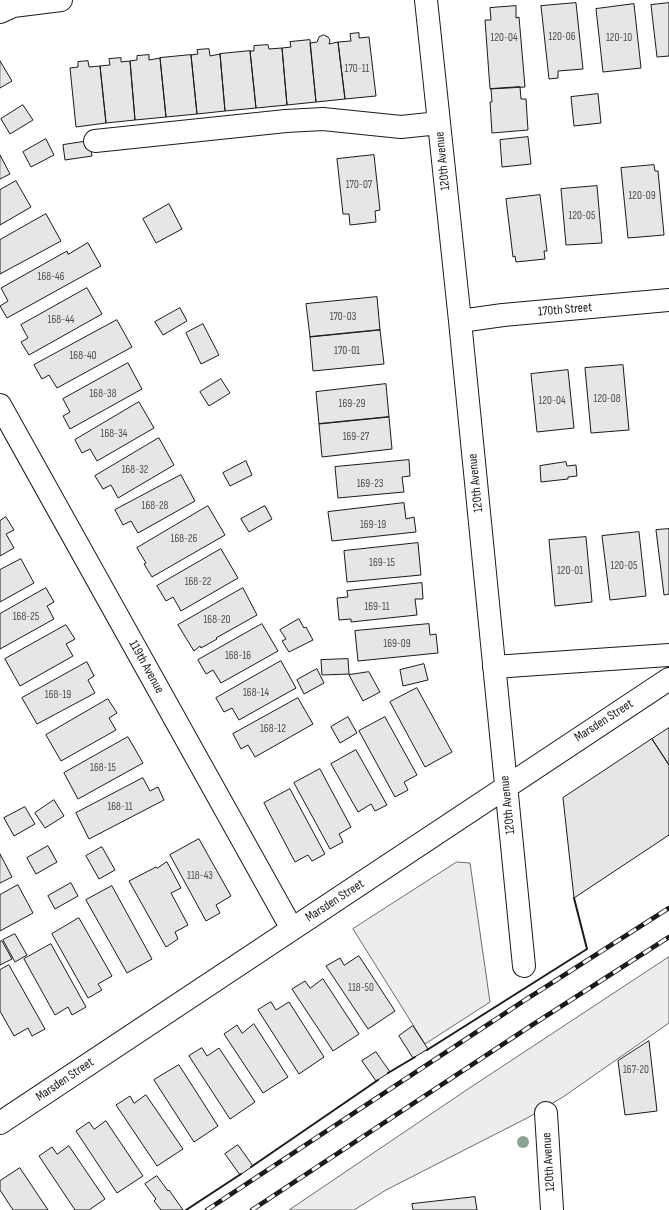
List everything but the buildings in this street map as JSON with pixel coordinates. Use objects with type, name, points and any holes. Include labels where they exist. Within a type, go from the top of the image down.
[{"type":"street","points":[[0,12],[13,6],[61,0]]},
{"type":"street","name":"120th Avenue","points":[[426,0],[460,321],[524,966]]},
{"type":"street","points":[[95,141],[286,121],[322,119],[401,127],[439,123]]},
{"type":"street","name":"170th Street","points":[[460,321],[503,315],[669,300]]},
{"type":"street","name":"119th Avenue","points":[[0,405],[292,929]]},
{"type":"street","points":[[494,667],[669,654]]},
{"type":"street","name":"Marsden Street","points":[[2,1117],[292,929],[669,679]]},
{"type":"street","name":"120th Avenue","points":[[546,1114],[552,1210]]},
{"type":"shaded area","points":[[457,862],[470,863],[490,1002],[425,1044],[353,929]]},
{"type":"shaded area","points":[[669,957],[669,1023],[563,1097],[529,1117],[386,1190],[354,1210],[289,1210],[468,1089]]},
{"type":"railway","points":[[207,1210],[522,1002],[669,908]]},
{"type":"railway","points":[[252,1210],[529,1027],[669,937]]},
{"type":"wall","points":[[427,1050],[587,949],[574,898]]},
{"type":"wall","points":[[388,1073],[415,1057]]},
{"type":"wall","points":[[251,1167],[378,1080]]},
{"type":"wall","points":[[186,1210],[241,1174]]}]
